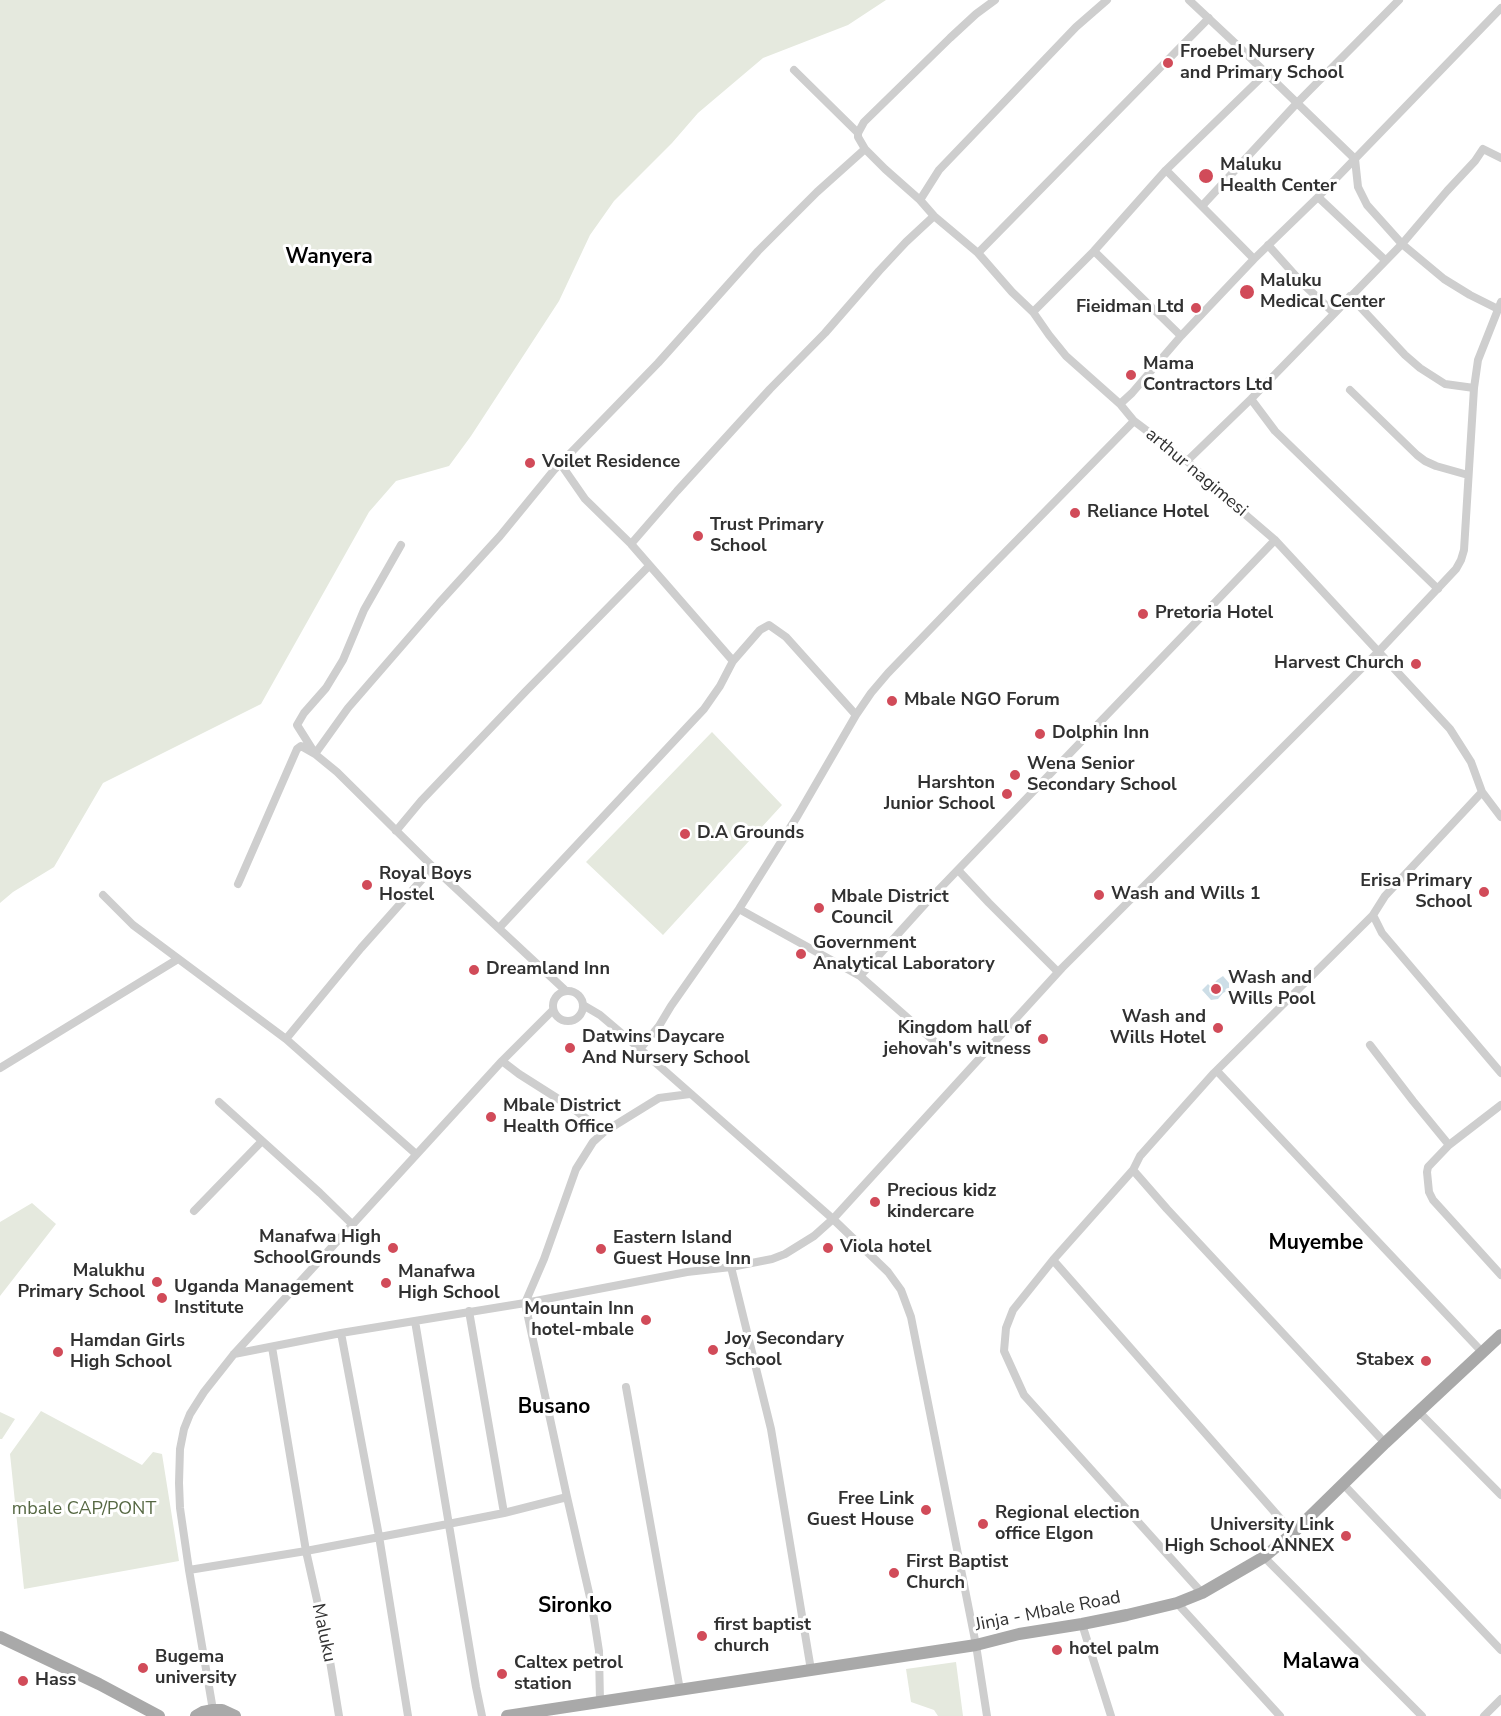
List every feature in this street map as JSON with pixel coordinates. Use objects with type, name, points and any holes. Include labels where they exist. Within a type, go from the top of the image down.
[{"type":"main road","name":"Jinja - Mbale Road","points":[[507,1716],[976,1645],[1019,1634],[1082,1624],[1177,1603],[1202,1593],[1264,1557],[1293,1533],[1385,1443],[1499,1340]]},
{"type":"main road","points":[[0,1637],[99,1684],[159,1716]]},
{"type":"main road","points":[[196,1716],[213,1710],[222,1710],[235,1716]]},
{"type":"street","points":[[858,133],[864,122],[920,67],[976,14],[995,0]]},
{"type":"street","points":[[920,200],[939,170],[1076,27],[1107,0]]},
{"type":"street","points":[[234,1354],[687,1272],[731,1267],[772,1259],[785,1254],[813,1236],[833,1219],[1058,972],[1379,651],[1456,570],[1464,550],[1474,388],[1478,360],[1499,305],[1470,295],[1444,279],[1402,244],[1367,205],[1358,187],[1355,159],[1189,0]]},
{"type":"street","points":[[1202,206],[1297,103],[1399,0]]},
{"type":"street","points":[[1120,404],[1254,259],[1318,197],[1501,8]]},
{"type":"street","points":[[978,253],[1209,18]]},
{"type":"street","points":[[315,754],[348,708],[501,536],[560,463],[658,363],[758,251],[817,192],[865,149],[858,133],[794,70]]},
{"type":"street","points":[[1033,312],[1094,251],[1167,170],[1266,73]]},
{"type":"street","points":[[1187,461],[1251,399],[1402,244],[1447,190],[1475,161],[1483,148],[1501,158]]},
{"type":"street","name":"arthur nagimesi","points":[[865,149],[934,216],[978,253],[1033,312],[1066,356],[1120,404],[1134,421],[1187,461],[1275,540],[1450,729],[1471,762],[1482,792],[1501,817]]},
{"type":"street","points":[[1167,170],[1254,259]]},
{"type":"street","points":[[1318,197],[1385,260]]},
{"type":"street","points":[[631,544],[770,389],[825,333],[886,264],[934,216]]},
{"type":"street","points":[[1268,245],[1302,283],[1334,313]]},
{"type":"street","points":[[1094,251],[1181,336]]},
{"type":"street","points":[[1350,296],[1420,368],[1445,384],[1474,388]]},
{"type":"street","points":[[1350,390],[1425,461],[1468,475]]},
{"type":"street","points":[[1251,399],[1275,431],[1438,589]]},
{"type":"street","points":[[640,1049],[656,1031],[739,909],[798,815],[856,715],[888,673],[1134,421]]},
{"type":"street","points":[[560,463],[585,499],[631,544],[733,661]]},
{"type":"street","points":[[861,976],[958,870],[1275,540]]},
{"type":"street","points":[[315,754],[297,725],[304,713],[326,688],[343,660],[364,610],[401,546]]},
{"type":"street","points":[[396,831],[421,801],[525,692],[649,566]]},
{"type":"street","points":[[499,928],[704,709],[720,686],[733,661],[760,630],[769,624],[786,637],[856,715]]},
{"type":"street","points":[[238,884],[297,749],[301,746],[337,772],[433,867],[566,991],[576,993],[584,1005],[600,1015],[640,1049],[833,1219],[888,1272],[901,1290],[911,1317],[976,1645],[987,1716]]},
{"type":"street","points":[[1202,1593],[1024,1395],[1004,1351],[1005,1328],[1013,1310],[1053,1260],[1133,1170],[1140,1156],[1217,1071],[1372,915],[1385,896],[1482,792]]},
{"type":"street","points":[[286,1039],[361,948],[433,867]]},
{"type":"street","points":[[958,870],[1058,972]]},
{"type":"street","points":[[103,895],[133,925],[286,1039],[416,1154]]},
{"type":"street","points":[[739,909],[861,976],[935,1042]]},
{"type":"street","points":[[1372,915],[1382,933],[1501,1073]]},
{"type":"street","points":[[0,1068],[178,958]]},
{"type":"street","points":[[566,991],[557,996],[553,1005],[558,1018],[568,1022],[577,1018],[584,1005]]},
{"type":"street","points":[[213,1710],[180,1508],[180,1449],[190,1414],[234,1354],[502,1060],[553,1010]]},
{"type":"street","points":[[1370,1045],[1449,1145]]},
{"type":"street","points":[[502,1060],[604,1132]]},
{"type":"street","points":[[1217,1071],[1483,1353]]},
{"type":"street","points":[[600,1702],[599,1651],[592,1606],[525,1303],[547,1251],[576,1169],[588,1148],[604,1132],[659,1098],[690,1094]]},
{"type":"street","points":[[219,1102],[353,1225]]},
{"type":"street","points":[[1501,1105],[1449,1145],[1428,1167],[1427,1172],[1429,1192],[1433,1200],[1501,1275]]},
{"type":"street","points":[[194,1211],[262,1141]]},
{"type":"street","points":[[1133,1170],[1385,1443]]},
{"type":"street","points":[[1053,1260],[1293,1533]]},
{"type":"street","points":[[731,1267],[771,1429],[811,1670]]},
{"type":"street","points":[[469,1311],[504,1513]]},
{"type":"street","points":[[414,1321],[482,1716]]},
{"type":"street","points":[[341,1333],[379,1536],[408,1716]]},
{"type":"street","name":"Maluku","points":[[272,1347],[306,1551],[328,1649],[339,1716]]},
{"type":"street","points":[[626,1387],[680,1690]]},
{"type":"street","points":[[1419,1412],[1501,1495]]},
{"type":"street","points":[[1343,1484],[1501,1650]]},
{"type":"street","points":[[189,1570],[448,1524],[567,1497]]},
{"type":"street","points":[[1264,1557],[1422,1716]]},
{"type":"street","points":[[1177,1603],[1280,1716]]},
{"type":"street","points":[[1082,1624],[1110,1716]]},
{"type":"street","points":[[1484,1716],[1494,1713],[1501,1699]]},
{"type":"green space","points":[[0,0],[886,0],[848,25],[763,58],[698,113],[672,143],[614,201],[590,235],[559,301],[449,466],[396,481],[369,512],[261,704],[103,783],[54,867],[13,892],[0,903]]},
{"type":"green space","name":"D.A Grounds","points":[[712,732],[782,805],[663,935],[586,862]]},
{"type":"green space","points":[[32,1203],[56,1224],[0,1296],[0,1222]]},
{"type":"green space","name":"mbale CAP/PONT","points":[[41,1411],[142,1465],[153,1452],[162,1454],[179,1561],[24,1589],[10,1454]]},
{"type":"green space","points":[[0,1412],[15,1419],[2,1439],[0,1439]]},
{"type":"green space","points":[[956,1662],[963,1716],[938,1716],[934,1710],[911,1702],[906,1669]]},
{"type":"shaded area","name":"Wash and Wills Pool","points":[[1223,976],[1229,983],[1229,990],[1218,999],[1211,1000],[1202,990],[1208,984],[1211,987]]},
{"type":"place","name":"Froebel Nursery and Primary School","points":[[1168,63]]},
{"type":"place","name":"Maluku Health Center","points":[[1206,176]]},
{"type":"place","name":"Maluku Medical Center","points":[[1247,292]]},
{"type":"place","name":"Fieidman Ltd","points":[[1196,308]]},
{"type":"place","name":"Mama Contractors Ltd","points":[[1131,375]]},
{"type":"place","name":"Voilet Residence","points":[[530,463]]},
{"type":"place","name":"Reliance Hotel","points":[[1075,513]]},
{"type":"place","name":"Trust Primary School","points":[[698,536]]},
{"type":"place","name":"Pretoria Hotel","points":[[1143,614]]},
{"type":"place","name":"Harvest Church","points":[[1416,664]]},
{"type":"place","name":"Mbale NGO Forum","points":[[892,701]]},
{"type":"place","name":"Dolphin Inn","points":[[1040,734]]},
{"type":"place","name":"Wena Senior Secondary School","points":[[1015,775]]},
{"type":"place","name":"Harshton Junior School","points":[[1007,794]]},
{"type":"place","name":"D.A Grounds","points":[[685,834]]},
{"type":"place","name":"Royal Boys Hostel","points":[[367,885]]},
{"type":"place","name":"Erisa Primary School","points":[[1484,892]]},
{"type":"place","name":"Wash and Wills 1","points":[[1099,895]]},
{"type":"place","name":"Mbale District Council","points":[[819,908]]},
{"type":"place","name":"Government Analytical Laboratory","points":[[801,954]]},
{"type":"place","name":"Dreamland Inn","points":[[474,970]]},
{"type":"place","name":"Wash and Wills Pool","points":[[1216,989]]},
{"type":"place","name":"Wash and Wills Hotel","points":[[1218,1028]]},
{"type":"place","name":"Kingdom hall of jehovah's witness","points":[[1043,1039]]},
{"type":"place","name":"Datwins Daycare And Nursery School","points":[[570,1048]]},
{"type":"place","name":"Mbale District Health Office","points":[[491,1117]]},
{"type":"place","name":"Precious kidz kindercare","points":[[875,1202]]},
{"type":"place","name":"Manafwa High SchoolGrounds","points":[[393,1248]]},
{"type":"place","name":"Viola hotel","points":[[828,1248]]},
{"type":"place","name":"Eastern Island Guest House Inn","points":[[601,1249]]},
{"type":"place","name":"Malukhu Primary School","points":[[157,1282]]},
{"type":"place","name":"Manafwa High School","points":[[386,1283]]},
{"type":"place","name":"Uganda Management Institute","points":[[162,1298]]},
{"type":"place","name":"Mountain Inn hotel-mbale","points":[[646,1320]]},
{"type":"place","name":"Joy Secondary School","points":[[713,1350]]},
{"type":"place","name":"Hamdan Girls High School","points":[[58,1352]]},
{"type":"place","name":"Stabex","points":[[1426,1361]]},
{"type":"place","name":"Free Link Guest House","points":[[926,1510]]},
{"type":"place","name":"Regional election office Elgon","points":[[983,1524]]},
{"type":"place","name":"University Link High School ANNEX","points":[[1346,1536]]},
{"type":"place","name":"First Baptist Church","points":[[894,1573]]},
{"type":"place","name":"first baptist church","points":[[702,1636]]},
{"type":"place","name":"hotel palm","points":[[1057,1650]]},
{"type":"place","name":"Bugema university","points":[[143,1668]]},
{"type":"place","name":"Caltex petrol station","points":[[502,1674]]},
{"type":"place","name":"Hass","points":[[23,1681]]},
{"type":"district","name":"Wanyera","points":[[329,258]]},
{"type":"district","name":"Muyembe","points":[[1316,1244]]},
{"type":"district","name":"Busano","points":[[554,1408]]},
{"type":"district","name":"Sironko","points":[[575,1607]]},
{"type":"district","name":"Malawa","points":[[1321,1663]]}]
